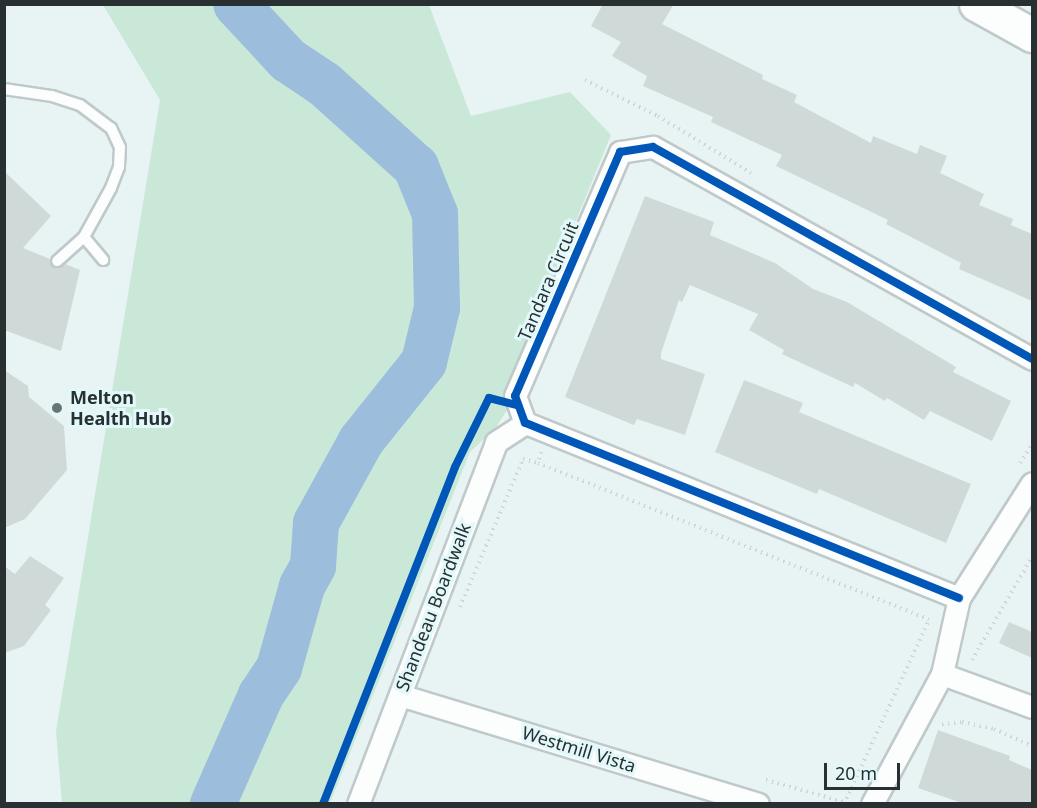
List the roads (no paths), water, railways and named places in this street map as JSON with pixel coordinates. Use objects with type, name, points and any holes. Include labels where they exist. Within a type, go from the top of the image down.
[{"type":"highway","points":[[976,4],[1032,35]]},
{"type":"street","name":"Tandara Circuit","points":[[525,423],[514,396],[620,152],[653,147],[1032,359]]},
{"type":"street","points":[[525,423],[959,598]]},
{"type":"street","name":"Shandeau Boardwalk","points":[[358,804],[496,442],[525,423]]},
{"type":"street","points":[[872,804],[951,677],[959,598],[1032,483]]},
{"type":"street","points":[[951,677],[1032,707]]},
{"type":"street","name":"Westmill Vista","points":[[400,694],[758,804]]},
{"type":"lane","points":[[4,89],[52,96],[80,105],[111,128],[120,147],[119,167],[84,237],[57,261]]},
{"type":"lane","points":[[84,237],[103,260]]},
{"type":"waterway","points":[[213,804],[261,695],[279,668],[302,586],[313,566],[316,523],[361,441],[424,362],[437,308],[435,214],[416,167],[324,84],[288,60],[236,4]]},
{"type":"place","name":"Melton Health Hub","points":[[57,408]]}]
